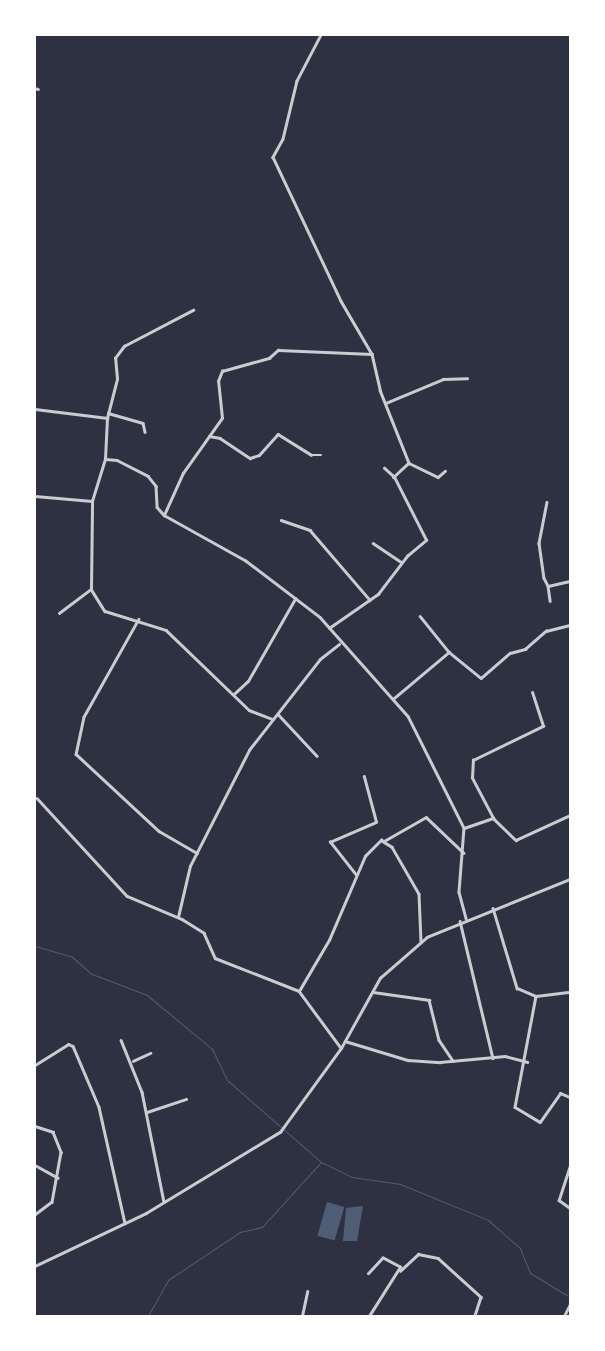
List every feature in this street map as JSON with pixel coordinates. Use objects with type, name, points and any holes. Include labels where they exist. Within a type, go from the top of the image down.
[{"type":"street","points":[[321,35],[297,81],[283,139],[273,157],[341,301],[372,354],[386,403],[409,463],[438,477],[445,471]]},
{"type":"street","points":[[193,310],[124,346],[115,358],[117,379],[107,418],[106,459],[92,501],[91,589],[104,611],[139,619],[166,630],[249,710],[272,719]]},
{"type":"street","points":[[164,515],[183,473],[222,418],[218,381],[230,366],[269,358],[278,350],[372,354]]},
{"type":"street","points":[[386,403],[443,379],[466,378]]},
{"type":"street","points":[[35,409],[107,418]]},
{"type":"street","points":[[108,413],[143,423],[145,432]]},
{"type":"street","points":[[209,436],[220,438],[250,458],[259,455],[278,434],[311,455],[321,455]]},
{"type":"street","points":[[106,459],[117,460],[154,481],[157,507],[164,515],[245,560],[295,599],[328,628],[339,644],[393,699],[418,730],[464,828],[464,853],[459,892],[466,918]]},
{"type":"street","points":[[394,477],[409,463]]},
{"type":"street","points":[[328,628],[370,600],[401,562],[427,535],[394,477],[384,468]]},
{"type":"street","points":[[35,496],[92,501]]},
{"type":"street","points":[[547,502],[539,552],[550,601]]},
{"type":"street","points":[[281,520],[310,530],[370,600]]},
{"type":"street","points":[[373,543],[401,562]]},
{"type":"street","points":[[548,586],[570,581]]},
{"type":"street","points":[[59,613],[91,589]]},
{"type":"street","points":[[234,694],[248,680],[295,599]]},
{"type":"street","points":[[420,616],[450,652],[484,678],[510,653],[525,649],[546,632],[570,625]]},
{"type":"street","points":[[139,619],[84,717],[76,754],[159,831],[197,854]]},
{"type":"street","points":[[178,917],[197,854],[249,750],[320,659],[339,644]]},
{"type":"street","points":[[393,699],[450,652]]},
{"type":"street","points":[[532,693],[543,726],[492,749],[470,765],[472,778],[493,818],[516,840],[570,815]]},
{"type":"street","points":[[278,714],[317,756]]},
{"type":"street","points":[[356,875],[330,842],[376,822],[364,777]]},
{"type":"street","points":[[37,798],[127,896],[178,917],[204,933],[214,958],[299,991],[341,1048]]},
{"type":"street","points":[[299,991],[310,965],[323,951],[356,875],[371,846],[384,841],[426,817],[464,853]]},
{"type":"street","points":[[464,828],[493,818]]},
{"type":"street","points":[[384,841],[419,894],[420,942]]},
{"type":"street","points":[[35,1266],[164,1202],[280,1132],[341,1048],[373,992],[397,958],[420,942],[466,918],[570,879]]},
{"type":"street","points":[[493,908],[514,985],[536,996],[570,992]]},
{"type":"street","points":[[460,921],[493,1058]]},
{"type":"street","points":[[373,992],[429,1000],[439,1040],[453,1061]]},
{"type":"street","points":[[536,996],[518,1111],[540,1122],[560,1093],[570,1097]]},
{"type":"street","points":[[121,1040],[133,1061],[147,1112],[164,1202]]},
{"type":"street","points":[[345,1041],[408,1060],[453,1061],[493,1058],[527,1062]]},
{"type":"street","points":[[35,1065],[68,1044],[73,1046],[99,1107],[125,1223]]},
{"type":"street","points":[[133,1061],[150,1053]]},
{"type":"street","points":[[147,1112],[186,1099]]},
{"type":"street","points":[[35,1126],[58,1137],[58,1178],[50,1206],[35,1215]]},
{"type":"street","points":[[35,1165],[58,1178]]},
{"type":"street","points":[[570,1167],[559,1200],[570,1208]]},
{"type":"street","points":[[369,1316],[400,1271],[418,1254],[438,1258],[481,1297],[475,1316]]},
{"type":"street","points":[[369,1273],[383,1258],[398,1264],[400,1271]]},
{"type":"street","points":[[302,1316],[307,1292]]},
{"type":"street","points":[[564,1316],[570,1304]]},
{"type":"water","points":[[327,1202],[344,1207],[335,1241],[317,1236]]},
{"type":"water","points":[[363,1206],[357,1241],[343,1241],[346,1208]]},
{"type":"waterway","points":[[35,946],[71,956],[92,974],[147,995],[212,1049],[227,1080],[321,1162],[352,1177],[400,1184],[488,1220],[520,1248],[530,1273],[568,1296]]},
{"type":"waterway","points":[[148,1316],[168,1280],[240,1232],[262,1227],[321,1162]]}]
